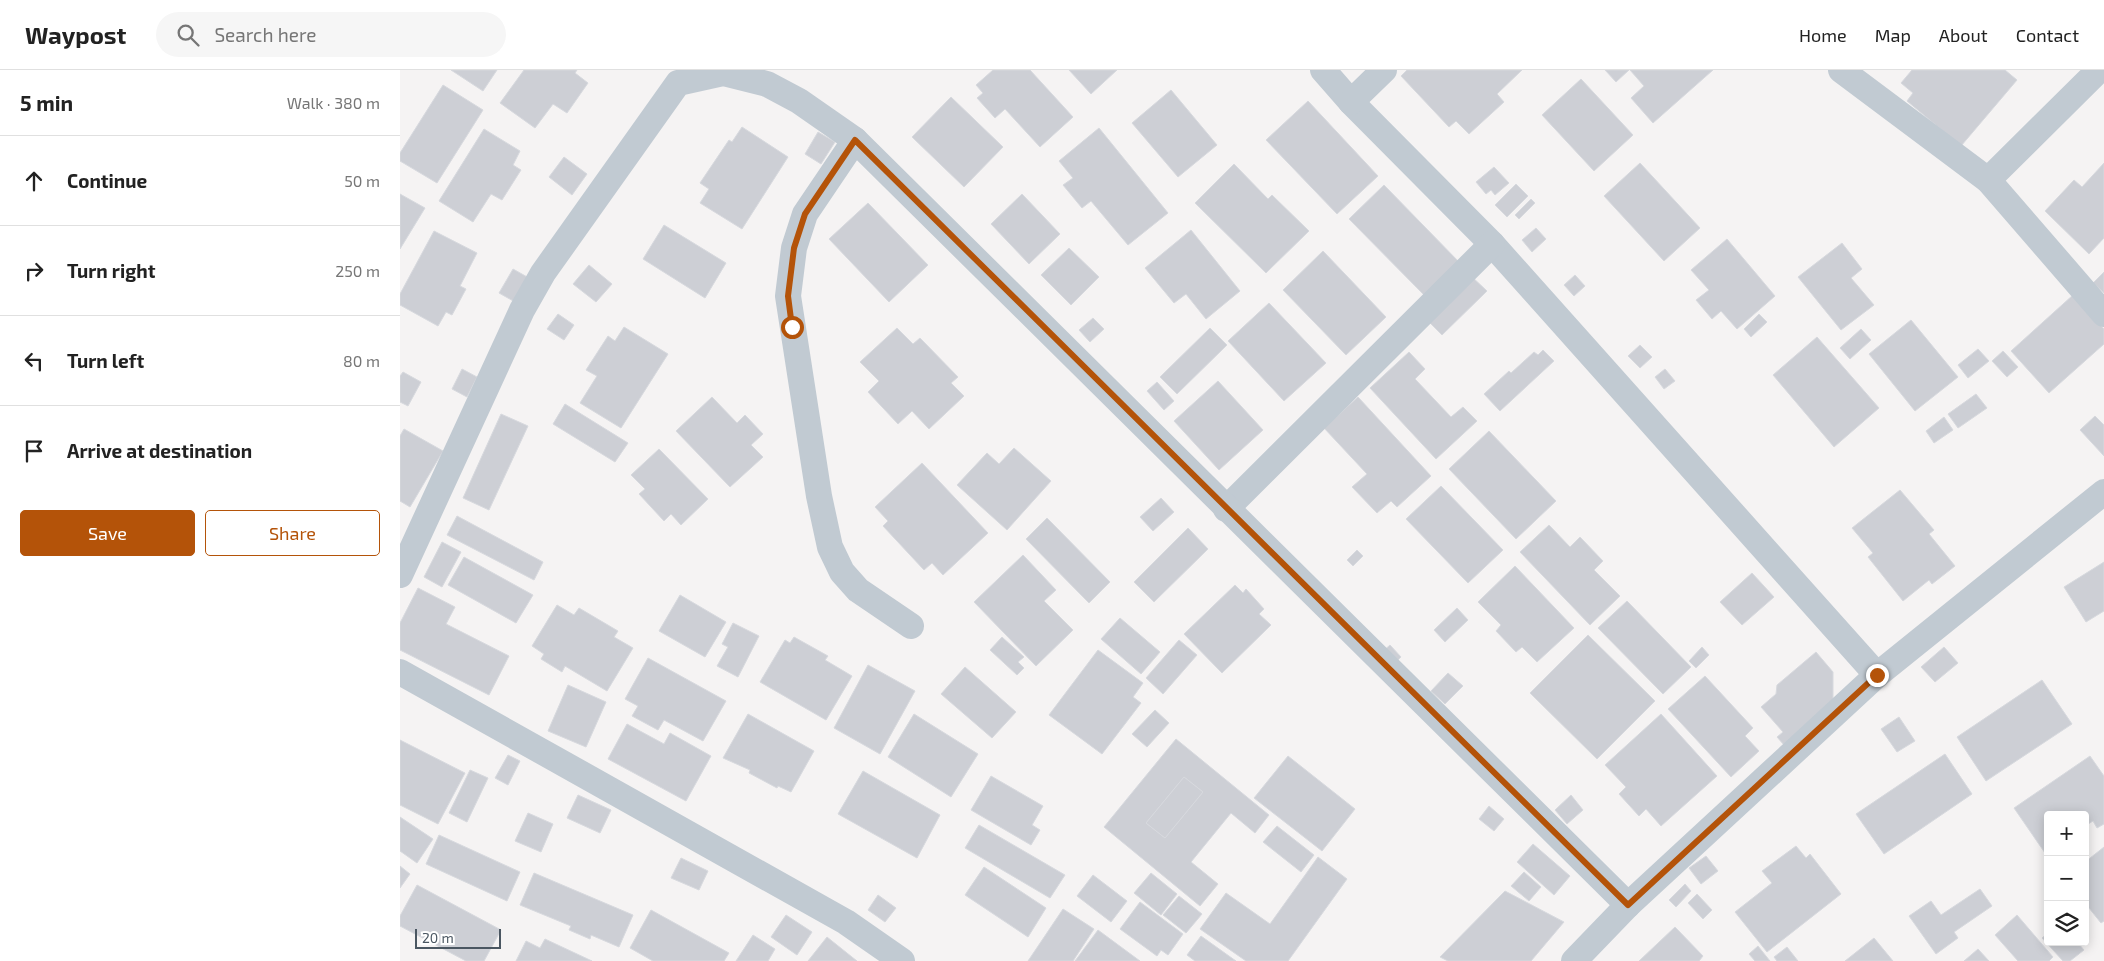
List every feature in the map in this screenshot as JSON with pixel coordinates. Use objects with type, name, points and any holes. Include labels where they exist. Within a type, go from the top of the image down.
[{"type":"street","points":[[1323,70],[1351,102],[1492,244],[1877,675]]},
{"type":"street","points":[[1351,102],[1384,70]]},
{"type":"street","points":[[1841,70],[1988,180],[2104,314]]},
{"type":"street","points":[[1988,180],[2099,70]]},
{"type":"street","points":[[400,575],[522,310],[543,273],[669,77],[723,73],[767,84],[799,101],[855,140],[1628,905]]},
{"type":"street","points":[[855,140],[805,214],[794,248],[788,296],[818,487],[830,547],[842,572],[858,590],[911,626]]},
{"type":"street","points":[[1226,509],[1492,244]]},
{"type":"street","points":[[1574,961],[1628,905],[1877,675],[2104,492]]},
{"type":"street","points":[[400,672],[846,922],[902,961]]},
{"type":"building","points":[[451,70],[497,70],[483,91]]},
{"type":"building","points":[[524,70],[577,70],[575,73],[588,83],[567,113],[553,104],[535,128],[500,103]]},
{"type":"building","points":[[993,70],[1030,70],[1073,117],[1040,147],[1005,109],[995,118],[977,98],[983,93],[976,85]]},
{"type":"building","points":[[1069,70],[1117,70],[1091,94]]},
{"type":"building","points":[[1407,70],[1522,70],[1497,94],[1504,102],[1469,134],[1456,121],[1449,127],[1401,76]]},
{"type":"building","points":[[1605,70],[1629,70],[1616,82]]},
{"type":"building","points":[[1630,70],[1713,70],[1653,123],[1631,98],[1644,86]]},
{"type":"building","points":[[1912,70],[2005,70],[2017,80],[1961,146],[1907,101],[1913,93],[1901,83]]},
{"type":"building","points":[[1581,79],[1633,135],[1594,171],[1542,115]]},
{"type":"building","points":[[443,85],[483,110],[437,183],[400,161],[400,153]]},
{"type":"building","points":[[1171,90],[1217,145],[1178,177],[1132,123]]},
{"type":"building","points":[[951,97],[1003,147],[964,187],[912,137]]},
{"type":"building","points":[[1308,101],[1378,176],[1337,214],[1266,140]]},
{"type":"building","points":[[742,127],[788,157],[742,229],[700,203],[709,189],[700,183],[729,140],[732,142]]},
{"type":"building","points":[[1099,128],[1168,213],[1128,245],[1091,201],[1082,208],[1063,185],[1073,178],[1059,161]]},
{"type":"building","points":[[484,129],[520,151],[513,165],[521,170],[502,200],[491,194],[473,222],[439,201]]},
{"type":"building","points":[[818,132],[835,142],[821,164],[805,154]]},
{"type":"building","points":[[564,157],[587,174],[572,195],[549,177]]},
{"type":"building","points":[[1640,163],[1700,228],[1664,261],[1604,196]]},
{"type":"building","points":[[2104,163],[2104,238],[2089,254],[2045,211],[2074,180],[2082,187]]},
{"type":"building","points":[[1234,164],[1268,199],[1272,195],[1309,231],[1266,273],[1195,203]]},
{"type":"building","points":[[1494,167],[1509,183],[1495,195],[1491,190],[1486,194],[1476,182]]},
{"type":"building","points":[[1516,184],[1528,196],[1507,217],[1495,205]]},
{"type":"building","points":[[1384,185],[1460,263],[1425,296],[1349,219]]},
{"type":"building","points":[[400,194],[425,208],[400,249]]},
{"type":"building","points":[[1022,194],[1060,234],[1029,264],[991,224]]},
{"type":"building","points":[[1531,199],[1535,203],[1519,219],[1515,215]]},
{"type":"building","points":[[868,203],[928,265],[889,302],[829,239]]},
{"type":"building","points":[[664,225],[726,263],[705,298],[643,259]]},
{"type":"building","points":[[1536,228],[1546,239],[1532,252],[1522,240]]},
{"type":"building","points":[[1191,230],[1240,291],[1206,319],[1186,294],[1174,303],[1145,268]]},
{"type":"building","points":[[434,231],[477,253],[460,286],[466,289],[452,315],[446,312],[438,326],[400,305],[400,294]]},
{"type":"building","points":[[1727,239],[1775,296],[1737,329],[1721,311],[1712,319],[1696,300],[1709,290],[1691,270]]},
{"type":"building","points":[[1842,243],[1862,269],[1851,278],[1874,305],[1841,330],[1798,277]]},
{"type":"building","points":[[1069,248],[1099,277],[1071,305],[1041,275]]},
{"type":"building","points":[[1323,251],[1386,317],[1346,355],[1283,290]]},
{"type":"building","points":[[589,265],[612,284],[596,302],[573,284]]},
{"type":"building","points":[[513,269],[529,278],[515,302],[499,293]]},
{"type":"building","points":[[2104,272],[2104,293],[2093,283]]},
{"type":"building","points":[[1470,275],[1487,291],[1442,335],[1426,319]]},
{"type":"building","points":[[1575,275],[1585,286],[1574,296],[1564,285]]},
{"type":"building","points":[[2073,295],[2104,329],[2104,344],[2049,393],[2011,351]]},
{"type":"building","points":[[1269,303],[1326,363],[1284,401],[1228,341]]},
{"type":"building","points":[[558,314],[574,325],[564,340],[547,329]]},
{"type":"building","points":[[1759,314],[1767,322],[1751,337],[1744,329]]},
{"type":"building","points":[[1093,318],[1104,329],[1090,342],[1079,330]]},
{"type":"building","points":[[1911,320],[1958,377],[1915,411],[1869,354]]},
{"type":"building","points":[[624,327],[668,354],[621,428],[580,403],[597,376],[586,370],[608,336],[615,341]]},
{"type":"building","points":[[897,328],[913,344],[920,338],[958,377],[951,383],[964,396],[929,429],[912,411],[898,424],[868,392],[879,381],[860,362]]},
{"type":"building","points":[[1210,328],[1227,345],[1177,394],[1160,377]]},
{"type":"building","points":[[1861,329],[1871,340],[1850,359],[1840,348]]},
{"type":"building","points":[[1817,337],[1879,408],[1834,447],[1773,375]]},
{"type":"building","points":[[1640,345],[1652,357],[1640,368],[1628,356]]},
{"type":"building","points":[[1978,349],[1989,361],[1968,378],[1958,365]]},
{"type":"building","points":[[1543,350],[1554,361],[1500,411],[1484,394],[1509,371],[1511,373],[1534,352],[1538,355]]},
{"type":"building","points":[[2003,351],[2018,367],[2007,377],[1992,361]]},
{"type":"building","points":[[1409,352],[1425,369],[1415,379],[1451,417],[1463,407],[1477,421],[1436,459],[1370,388]]},
{"type":"building","points":[[462,369],[477,377],[467,397],[452,389]]},
{"type":"building","points":[[1665,369],[1675,381],[1664,389],[1655,377]]},
{"type":"building","points":[[403,372],[421,382],[408,406],[400,402],[400,376]]},
{"type":"building","points":[[1218,381],[1263,430],[1219,470],[1174,421]]},
{"type":"building","points":[[1157,382],[1174,401],[1164,410],[1147,391]]},
{"type":"building","points":[[1976,394],[1987,408],[1958,428],[1948,414]]},
{"type":"building","points":[[712,397],[737,423],[745,415],[763,434],[751,445],[763,457],[730,487],[676,431]]},
{"type":"building","points":[[1358,397],[1431,476],[1397,507],[1391,501],[1377,513],[1352,487],[1367,474],[1324,428]]},
{"type":"building","points":[[565,404],[628,443],[615,462],[553,424]]},
{"type":"building","points":[[501,414],[528,426],[489,510],[463,498]]},
{"type":"building","points":[[2095,416],[2104,425],[2104,456],[2080,430]]},
{"type":"building","points":[[1944,417],[1953,430],[1934,443],[1926,431]]},
{"type":"building","points":[[404,429],[443,451],[410,507],[400,501],[400,436]]},
{"type":"building","points":[[1489,431],[1556,501],[1516,539],[1449,469]]},
{"type":"building","points":[[1014,448],[1051,481],[1007,530],[957,485],[987,453],[999,464]]},
{"type":"building","points":[[659,449],[708,499],[681,525],[671,514],[664,521],[639,494],[645,489],[631,475]]},
{"type":"building","points":[[922,463],[988,533],[943,575],[932,563],[924,570],[883,526],[888,521],[875,507]]},
{"type":"building","points":[[1441,486],[1503,550],[1468,583],[1406,519]]},
{"type":"building","points":[[1900,490],[1934,530],[1929,534],[1955,566],[1932,584],[1929,580],[1903,601],[1868,557],[1873,553],[1852,528]]},
{"type":"building","points":[[1161,498],[1174,512],[1153,531],[1140,517]]},
{"type":"building","points":[[457,516],[543,562],[534,580],[447,535]]},
{"type":"building","points":[[1047,518],[1110,582],[1089,603],[1026,539]]},
{"type":"building","points":[[1549,525],[1570,547],[1580,537],[1603,561],[1594,570],[1620,596],[1590,625],[1520,552]]},
{"type":"building","points":[[1188,528],[1208,549],[1154,602],[1134,582]]},
{"type":"building","points":[[442,542],[461,552],[442,587],[424,577]]},
{"type":"building","points":[[1357,550],[1363,556],[1353,566],[1347,560]]},
{"type":"building","points":[[1023,555],[1056,590],[1044,601],[1073,630],[1036,666],[974,602]]},
{"type":"building","points":[[464,557],[533,595],[516,623],[448,585]]},
{"type":"building","points":[[2104,562],[2104,611],[2086,622],[2064,587]]},
{"type":"building","points":[[1515,566],[1574,628],[1537,662],[1522,647],[1516,652],[1496,631],[1501,625],[1478,602]]},
{"type":"building","points":[[1752,573],[1774,597],[1742,625],[1720,602]]},
{"type":"building","points":[[1235,585],[1243,593],[1246,589],[1264,609],[1259,614],[1271,625],[1222,673],[1184,634]]},
{"type":"building","points":[[418,588],[455,607],[446,624],[509,656],[489,695],[400,650],[400,623]]},
{"type":"building","points":[[680,595],[726,622],[705,657],[659,631]]},
{"type":"building","points":[[1627,601],[1691,667],[1663,694],[1598,628]]},
{"type":"building","points":[[557,605],[574,615],[579,608],[618,631],[614,637],[633,648],[607,691],[565,666],[562,672],[541,659],[544,654],[532,646]]},
{"type":"building","points":[[1457,608],[1468,620],[1445,642],[1434,630]]},
{"type":"building","points":[[1120,618],[1160,652],[1141,674],[1101,639]]},
{"type":"building","points":[[733,623],[759,636],[738,677],[717,666],[728,647],[722,644]]},
{"type":"building","points":[[1588,635],[1655,701],[1597,759],[1530,693]]},
{"type":"building","points":[[794,637],[828,656],[825,660],[852,676],[826,720],[760,682],[785,640],[790,643]]},
{"type":"building","points":[[1002,637],[1024,657],[1018,662],[1024,668],[1017,675],[990,650]]},
{"type":"building","points":[[1179,640],[1197,655],[1163,694],[1146,678]]},
{"type":"building","points":[[1390,645],[1401,657],[1393,665],[1381,653]]},
{"type":"building","points":[[1702,647],[1709,655],[1696,668],[1689,661]]},
{"type":"building","points":[[1944,647],[1958,663],[1935,682],[1921,667]]},
{"type":"building","points":[[1098,650],[1143,683],[1133,697],[1141,703],[1102,754],[1049,715]]},
{"type":"building","points":[[1816,652],[1833,672],[1833,704],[1784,745],[1777,737],[1783,732],[1761,707],[1776,694],[1777,685]]},
{"type":"building","points":[[648,658],[726,701],[703,741],[664,720],[658,730],[632,716],[638,706],[625,699]]},
{"type":"building","points":[[868,665],[915,691],[880,754],[834,728]]},
{"type":"building","points":[[965,667],[1016,712],[992,738],[941,694]]},
{"type":"building","points":[[1448,673],[1463,686],[1445,704],[1431,691]]},
{"type":"building","points":[[1705,676],[1753,728],[1745,736],[1759,751],[1731,777],[1668,709]]},
{"type":"building","points":[[2042,680],[2072,724],[1986,781],[1957,737]]},
{"type":"building","points":[[568,685],[606,702],[586,747],[548,731]]},
{"type":"building","points":[[1155,710],[1169,723],[1147,747],[1132,734]]},
{"type":"building","points":[[748,714],[814,751],[791,792],[778,786],[777,788],[749,773],[750,770],[723,758]]},
{"type":"building","points":[[914,714],[978,754],[951,797],[888,757]]},
{"type":"building","points":[[1661,714],[1717,776],[1661,826],[1646,809],[1639,816],[1619,794],[1626,787],[1605,765]]},
{"type":"building","points":[[1899,717],[1915,741],[1897,752],[1881,729]]},
{"type":"building","points":[[627,724],[664,744],[670,733],[711,756],[686,801],[608,759]]},
{"type":"building","points":[[1176,739],[1269,815],[1255,833],[1231,813],[1191,862],[1218,884],[1200,906],[1104,827]],"holes":[[[1184,777],[1203,792],[1165,838],[1146,823]]]},
{"type":"building","points":[[400,740],[465,773],[438,824],[400,805]]},
{"type":"building","points":[[1945,754],[1972,794],[1884,854],[1856,814]]},
{"type":"building","points":[[508,755],[520,761],[508,785],[495,778]]},
{"type":"building","points":[[1288,756],[1355,809],[1322,851],[1254,798]]},
{"type":"building","points":[[2090,756],[2104,776],[2104,824],[2097,828],[2093,821],[2089,824],[2089,811],[2044,811],[2044,852],[2014,808]]},
{"type":"building","points":[[470,770],[488,778],[467,822],[449,813]]},
{"type":"building","points":[[863,771],[940,815],[917,858],[838,814]]},
{"type":"building","points":[[991,776],[1043,806],[1032,825],[1040,830],[1031,845],[971,810]]},
{"type":"building","points":[[1184,777],[1203,792],[1165,838],[1146,823]]},
{"type":"building","points":[[578,795],[611,810],[600,833],[567,818]]},
{"type":"building","points":[[1571,795],[1583,810],[1567,824],[1555,810]]},
{"type":"building","points":[[1489,806],[1504,819],[1494,831],[1479,819]]},
{"type":"building","points":[[528,813],[553,824],[541,852],[515,841]]},
{"type":"building","points":[[400,817],[433,839],[417,863],[400,851]]},
{"type":"building","points":[[979,825],[1065,875],[1050,898],[965,848]]},
{"type":"building","points":[[1277,826],[1314,855],[1301,872],[1263,842]]},
{"type":"building","points":[[439,835],[520,872],[507,901],[426,864]]},
{"type":"building","points":[[1533,844],[1570,876],[1554,895],[1517,862]]},
{"type":"building","points":[[1796,846],[1806,858],[1810,854],[1841,894],[1767,952],[1735,912],[1772,883],[1762,871]]},
{"type":"building","points":[[2104,847],[2104,921],[2101,923],[2089,908],[2089,859]]},
{"type":"building","points":[[1706,856],[1718,871],[1701,884],[1689,868]]},
{"type":"building","points":[[1318,857],[1347,879],[1288,961],[1246,961],[1200,929],[1226,893],[1270,924]]},
{"type":"building","points":[[681,858],[708,871],[699,890],[671,878]]},
{"type":"building","points":[[400,866],[410,874],[400,888]]},
{"type":"building","points":[[984,867],[1046,908],[1028,937],[965,895]]},
{"type":"building","points":[[1524,872],[1541,887],[1529,901],[1511,886]]},
{"type":"building","points":[[534,873],[633,915],[619,947],[591,935],[590,939],[569,930],[571,926],[520,905]]},
{"type":"building","points":[[1151,873],[1177,894],[1161,915],[1134,893]]},
{"type":"building","points":[[1093,875],[1127,901],[1111,922],[1077,896]]},
{"type":"building","points":[[1685,884],[1691,891],[1676,907],[1669,900]]},
{"type":"building","points":[[417,885],[501,930],[484,961],[466,961],[400,926],[400,916]]},
{"type":"building","points":[[1980,889],[1992,906],[1954,932],[1958,938],[1936,954],[1909,916],[1931,901],[1941,915]]},
{"type":"building","points":[[1505,891],[1564,922],[1531,961],[1448,961],[1440,957]]},
{"type":"building","points":[[1697,894],[1712,910],[1703,919],[1688,903]]},
{"type":"building","points":[[878,895],[896,908],[885,922],[868,910]]},
{"type":"building","points":[[1179,896],[1202,914],[1186,933],[1163,915]]},
{"type":"building","points":[[1140,902],[1183,934],[1168,955],[1161,950],[1157,956],[1120,929]]},
{"type":"building","points":[[1063,909],[1094,929],[1073,961],[1028,961]]},
{"type":"building","points":[[651,910],[729,953],[724,961],[653,961],[630,948]]},
{"type":"building","points":[[786,915],[812,932],[797,955],[771,937]]},
{"type":"building","points":[[2017,915],[2053,957],[2049,961],[2018,961],[1995,935]]},
{"type":"building","points":[[1675,927],[1703,956],[1699,961],[1639,961]]},
{"type":"building","points":[[1098,930],[1140,961],[1075,961]]},
{"type":"building","points":[[753,935],[775,949],[768,961],[736,961]]},
{"type":"building","points":[[1201,936],[1236,961],[1195,961],[1187,955]]},
{"type":"building","points":[[827,937],[857,961],[808,961]]},
{"type":"building","points":[[1874,938],[1893,961],[1845,961]]},
{"type":"building","points":[[545,939],[592,961],[516,961],[526,941],[540,948]]},
{"type":"building","points":[[1758,946],[1770,961],[1755,961],[1749,954]]},
{"type":"building","points":[[2049,946],[2080,946],[2084,950],[2070,961],[2063,961]]},
{"type":"building","points":[[1787,947],[1798,961],[1777,961],[1774,957]]},
{"type":"building","points":[[1978,949],[1989,961],[1964,961]]},
{"type":"route","points":[[792,327],[788,296],[794,248],[805,214],[855,140],[1628,905],[1877,675]]}]
